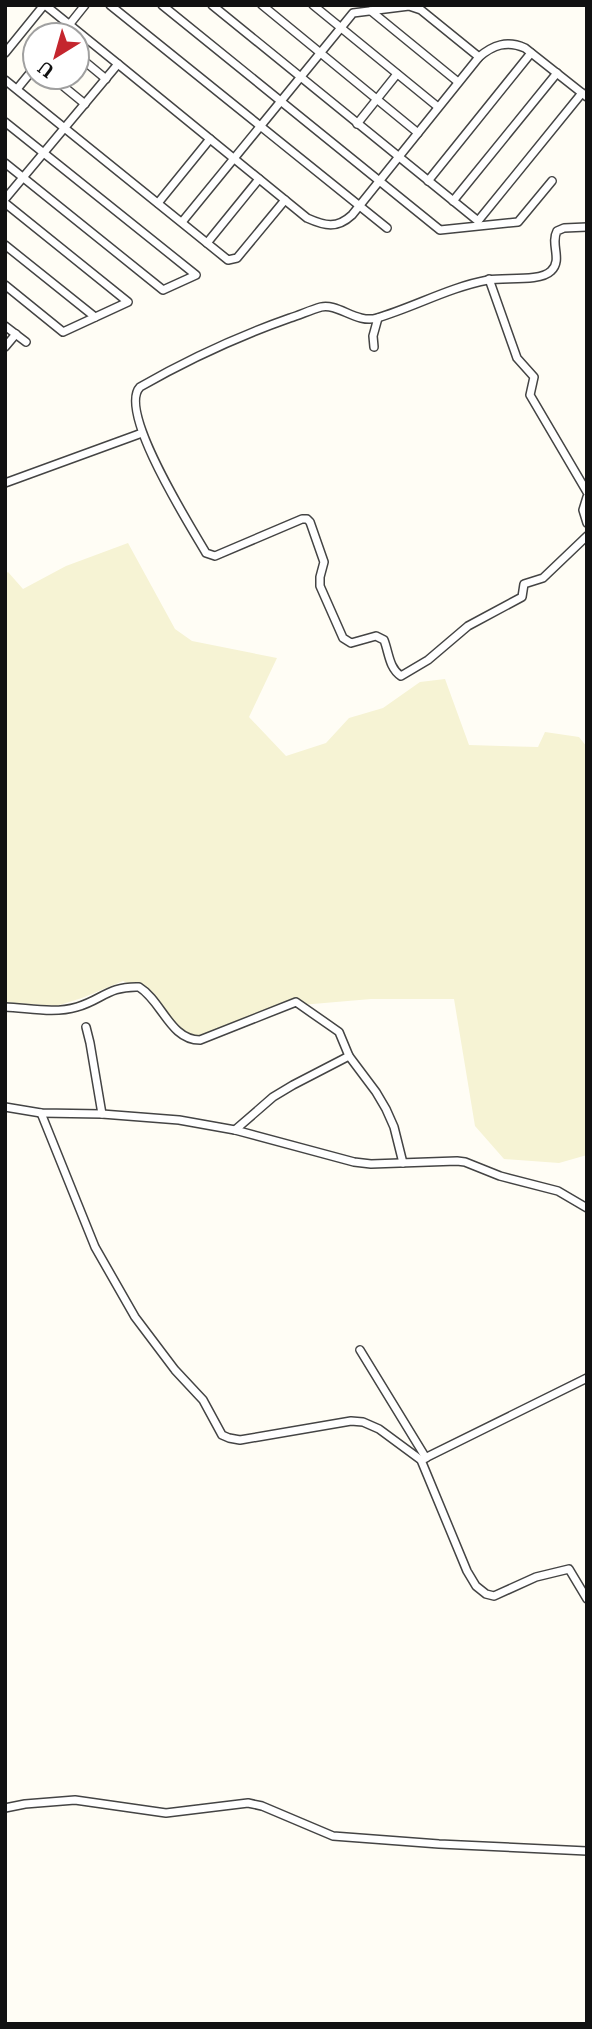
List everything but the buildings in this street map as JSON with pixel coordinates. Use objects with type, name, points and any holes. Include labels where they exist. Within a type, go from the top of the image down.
[{"type":"street","points":[[5,53],[44,5],[64,21]]},
{"type":"street","points":[[72,21],[85,5]]},
{"type":"street","points":[[110,5],[387,228]]},
{"type":"street","points":[[162,5],[440,230],[518,222],[552,181]]},
{"type":"street","points":[[212,5],[398,157]]},
{"type":"street","points":[[262,5],[418,132]]},
{"type":"street","points":[[313,5],[438,107]]},
{"type":"street","points":[[182,222],[354,13],[415,7],[479,57]]},
{"type":"street","points":[[371,11],[458,82]]},
{"type":"street","points":[[91,43],[307,218],[331,225],[344,223],[380,181],[398,157],[458,82],[490,48],[503,43],[515,44],[531,53],[584,95],[478,221],[398,157],[357,124],[302,78]]},
{"type":"street","points":[[428,181],[531,53]]},
{"type":"street","points":[[5,285],[63,332],[128,302],[5,201],[118,64]]},
{"type":"street","points":[[91,67],[106,79]]},
{"type":"street","points":[[357,124],[397,74]]},
{"type":"street","points":[[453,201],[557,74]]},
{"type":"street","points":[[5,80],[228,260],[237,258],[285,200]]},
{"type":"street","points":[[17,89],[21,84]]},
{"type":"street","points":[[69,91],[85,104]]},
{"type":"street","points":[[5,122],[196,275],[163,290],[5,163]]},
{"type":"street","points":[[158,203],[211,139]]},
{"type":"street","points":[[207,243],[259,179]]},
{"type":"street","points":[[587,227],[556,231],[556,264],[548,274],[489,279],[378,318],[358,318],[323,306],[271,324],[170,370],[136,391],[135,397],[142,433],[155,464],[206,553],[215,556],[307,519],[324,562],[320,586],[343,638],[351,643],[376,636],[384,640],[395,672],[401,676],[428,660],[468,626],[522,597],[524,584],[542,578],[587,536]]},
{"type":"street","points":[[5,245],[95,317]]},
{"type":"street","points":[[489,279],[517,358],[534,377],[530,395],[587,494],[583,510],[587,523]]},
{"type":"street","points":[[374,347],[373,336],[378,318]]},
{"type":"street","points":[[5,326],[26,342]]},
{"type":"street","points":[[5,347],[16,334]]},
{"type":"street","points":[[5,483],[142,433]]},
{"type":"street","points":[[5,1007],[60,1010],[79,1007],[115,989],[139,987],[153,998],[183,1036],[200,1040],[296,1002],[339,1032],[349,1056],[376,1091],[386,1109],[394,1127],[403,1163]]},
{"type":"street","points":[[86,1027],[102,1114]]},
{"type":"street","points":[[235,1130],[273,1097],[293,1084],[349,1056]]},
{"type":"street","points":[[5,1107],[41,1113],[179,1120],[281,1141],[354,1162],[371,1164],[457,1161],[500,1176],[558,1191],[587,1208]]},
{"type":"street","points":[[41,1113],[94,1247],[135,1317],[175,1370],[203,1401],[222,1435],[240,1440],[351,1421],[363,1422],[379,1429],[423,1459]]},
{"type":"street","points":[[360,1350],[423,1459],[467,1571],[476,1586],[486,1594],[494,1596],[536,1577],[569,1569],[587,1599]]},
{"type":"street","points":[[423,1459],[587,1378]]},
{"type":"street","points":[[5,1808],[75,1800],[166,1813],[248,1803],[262,1806],[333,1836],[587,1851]]},
{"type":"shaded area","points":[[128,543],[175,629],[192,641],[277,658],[249,717],[286,756],[326,743],[349,718],[383,708],[420,682],[445,679],[469,745],[538,747],[545,732],[579,737],[587,747],[587,1155],[559,1163],[504,1159],[475,1126],[454,999],[371,999],[301,1005],[200,1040],[183,1036],[146,991],[123,981],[56,1006],[5,1002],[5,574],[8,572],[23,589],[66,566]]}]
